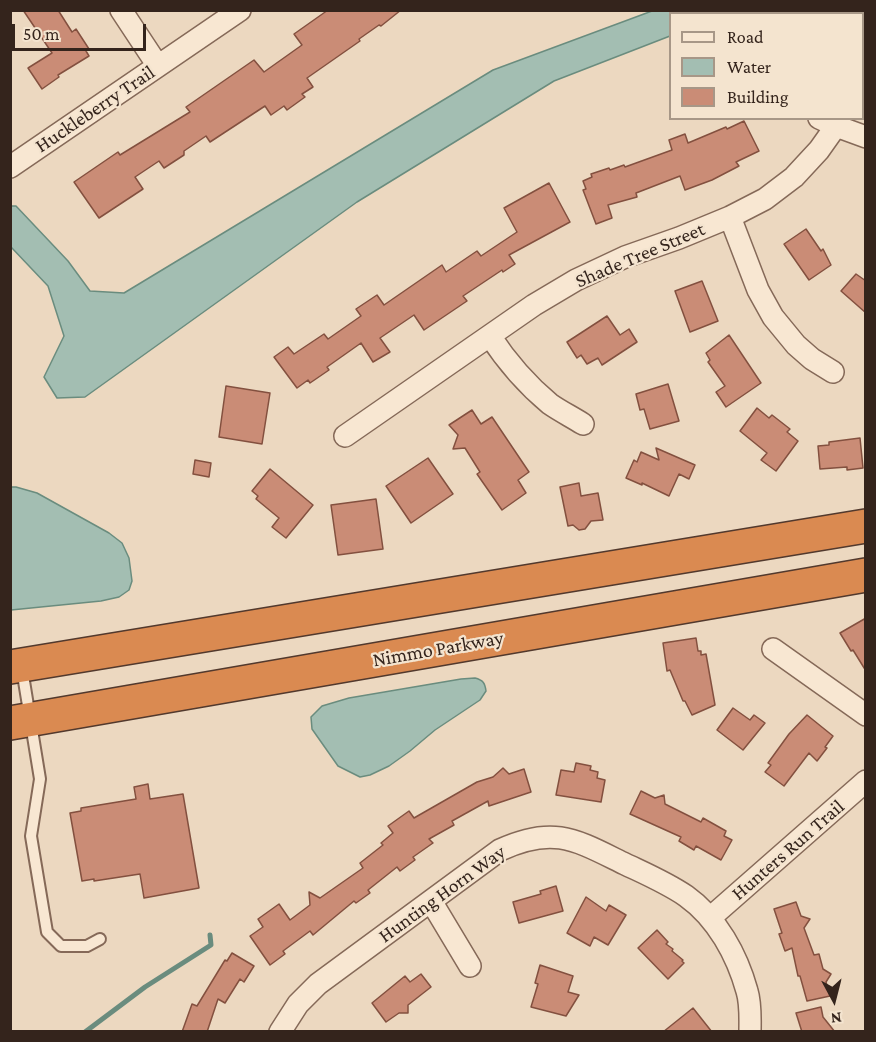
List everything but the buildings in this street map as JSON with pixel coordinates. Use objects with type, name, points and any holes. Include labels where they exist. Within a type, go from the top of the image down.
[{"type":"highway","points":[[16,666],[866,526]]},
{"type":"highway","name":"Nimmo Parkway","points":[[21,721],[866,574]]},
{"type":"street","points":[[122,10],[158,66]]},
{"type":"street","name":"Huckleberry Trail","points":[[10,167],[240,10]]},
{"type":"street","points":[[827,122],[866,137]]},
{"type":"street","name":"Shade Tree Street","points":[[345,436],[534,305],[576,280],[625,257],[730,217],[765,199],[794,177],[819,150],[827,122]]},
{"type":"street","points":[[730,217],[758,290],[773,317],[796,345],[812,359],[833,372]]},
{"type":"street","points":[[490,336],[524,381],[552,405],[583,424]]},
{"type":"street","points":[[773,649],[866,715]]},
{"type":"street","name":"Hunters Run Trail","points":[[710,918],[866,781]]},
{"type":"street","name":"Hunting Horn Way","points":[[280,1032],[298,1004],[318,984],[500,850],[519,841],[539,837],[563,838],[583,843],[672,887],[710,918],[724,938],[735,960],[747,992],[750,1032]]},
{"type":"street","points":[[431,901],[470,966]]},
{"type":"lane","points":[[16,666],[21,721],[40,779],[31,836],[47,932],[61,946],[87,946],[100,939]]},
{"type":"water","points":[[652,11],[716,12],[669,12],[669,36],[554,81],[357,202],[85,397],[57,398],[44,377],[64,336],[48,286],[11,247],[11,206],[16,206],[68,261],[90,291],[124,293],[493,70]]},
{"type":"water","points":[[11,487],[37,493],[109,533],[122,543],[129,558],[132,581],[129,590],[119,597],[101,601],[11,610]]},
{"type":"water","points":[[475,678],[482,681],[486,688],[480,700],[435,730],[389,766],[370,775],[360,777],[338,766],[312,729],[311,717],[322,706],[349,698]]},
{"type":"waterway","points":[[85,1032],[145,987],[211,945],[210,935]]}]
